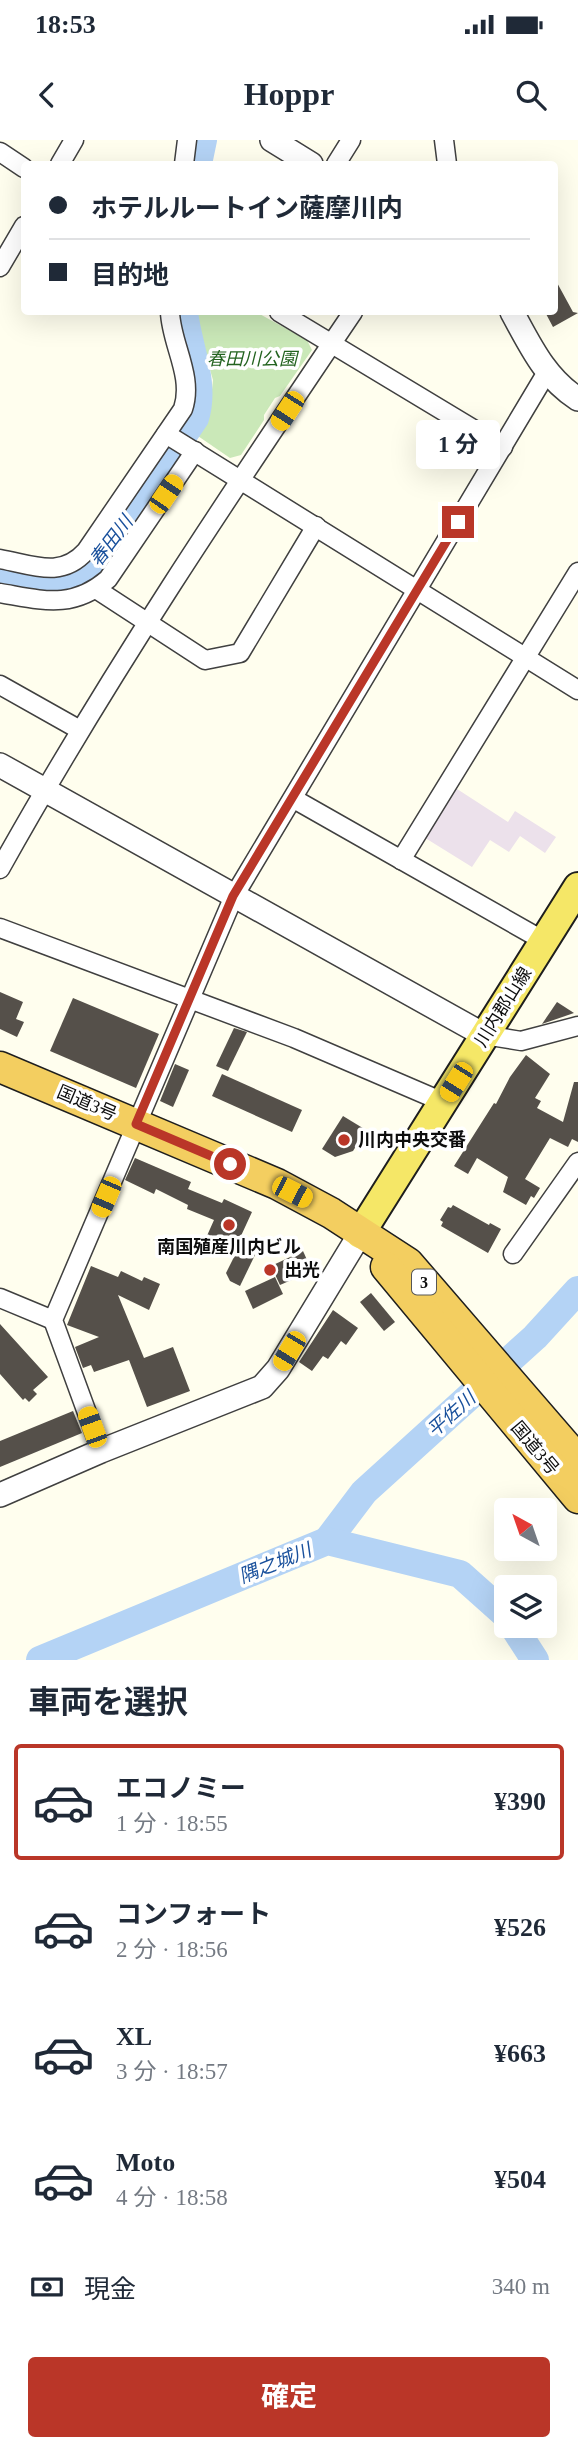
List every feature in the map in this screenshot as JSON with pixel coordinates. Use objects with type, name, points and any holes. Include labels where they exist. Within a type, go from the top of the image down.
[{"type":"highway","name":"国道3号","points":[[0,1067],[277,1184],[331,1213],[408,1264],[463,1344],[521,1412],[578,1498]]},
{"type":"highway","name":"国道3号","points":[[521,1412],[578,1460]]},
{"type":"main road","name":"川内郡山線","points":[[360,1234],[578,887]]},
{"type":"street","points":[[62,161],[74,140]]},
{"type":"street","points":[[184,161],[187,140]]},
{"type":"street","points":[[272,140],[306,161]]},
{"type":"street","points":[[338,161],[351,140]]},
{"type":"street","points":[[444,140],[447,161]]},
{"type":"street","points":[[0,152],[21,166]]},
{"type":"street","points":[[0,267],[21,231]]},
{"type":"street","points":[[0,559],[57,569],[78,560],[168,435],[183,409],[187,388],[170,315]]},
{"type":"street","points":[[284,315],[503,447]]},
{"type":"street","points":[[0,869],[44,790],[147,622],[351,315]]},
{"type":"street","points":[[514,315],[547,372],[558,385],[578,399]]},
{"type":"street","points":[[101,1451],[53,1320],[233,896],[547,372]]},
{"type":"street","points":[[168,435],[578,690]]},
{"type":"street","points":[[0,593],[49,601],[68,600],[96,589],[108,579],[192,449]]},
{"type":"street","points":[[96,589],[205,660],[240,653],[316,526]]},
{"type":"street","points":[[401,860],[578,572]]},
{"type":"street","points":[[0,685],[80,730]]},
{"type":"street","points":[[0,765],[484,1035],[521,1041],[578,1026]]},
{"type":"street","points":[[293,799],[544,941]]},
{"type":"street","points":[[0,928],[294,1038],[443,1102]]},
{"type":"street","points":[[513,1254],[578,1162]]},
{"type":"street","points":[[0,1495],[101,1451],[262,1387],[278,1369],[360,1234]]},
{"type":"street","points":[[0,1298],[53,1320]]},
{"type":"shaded area","points":[[454,787],[508,822],[515,811],[556,837],[545,853],[520,836],[509,852],[490,840],[472,867],[422,836]]},
{"type":"green space","name":"春田川公園","points":[[195,315],[261,315],[307,340],[312,350],[280,396],[275,398],[241,455],[230,458],[195,434],[210,409],[213,380]]},
{"type":"building","points":[[558,284],[573,312],[578,313],[553,327],[547,315],[558,315]]},
{"type":"building","points":[[0,992],[23,1002],[16,1019],[24,1022],[17,1037],[0,1029]]},
{"type":"building","points":[[73,998],[159,1034],[136,1088],[50,1051]]},
{"type":"building","points":[[557,1002],[574,1013],[542,1024]]},
{"type":"building","points":[[234,1028],[247,1032],[228,1071],[216,1066]]},
{"type":"building","points":[[526,1055],[550,1074],[535,1098],[541,1101],[537,1108],[563,1122],[574,1082],[578,1082],[578,1142],[572,1139],[568,1147],[550,1138],[525,1179],[540,1188],[526,1205],[503,1192],[508,1177],[477,1158],[468,1174],[454,1166]]},
{"type":"building","points":[[175,1064],[189,1070],[173,1107],[160,1101]]},
{"type":"building","points":[[222,1074],[302,1110],[292,1132],[212,1096]]},
{"type":"building","name":"川内中央交番","points":[[343,1116],[366,1130],[353,1151],[335,1157],[322,1149]]},
{"type":"building","points":[[135,1158],[191,1182],[188,1189],[222,1203],[224,1199],[252,1212],[234,1251],[206,1238],[214,1220],[187,1209],[188,1205],[156,1189],[154,1194],[125,1180]]},
{"type":"building","points":[[453,1205],[501,1229],[488,1253],[441,1226],[443,1222],[440,1220],[448,1207]]},
{"type":"building","points":[[239,1247],[255,1255],[240,1286],[230,1281],[226,1273]]},
{"type":"building","points":[[303,1251],[312,1271],[280,1285],[271,1266]]},
{"type":"building","points":[[91,1266],[118,1277],[121,1271],[142,1281],[144,1277],[160,1284],[149,1310],[118,1295],[144,1358],[173,1347],[190,1391],[147,1407],[129,1360],[94,1372],[91,1365],[83,1368],[75,1347],[99,1337],[67,1325]]},
{"type":"building","points":[[275,1277],[283,1294],[253,1309],[245,1291]]},
{"type":"building","points":[[371,1293],[395,1322],[384,1331],[360,1302]]},
{"type":"building","points":[[333,1310],[358,1328],[346,1345],[341,1341],[328,1359],[323,1356],[312,1371],[299,1362]]},
{"type":"building","points":[[0,1324],[48,1377],[33,1390],[37,1394],[29,1402],[25,1398],[23,1400],[0,1374]]},
{"type":"building","points":[[73,1411],[82,1433],[0,1467],[0,1441]]},
{"type":"waterway","name":"春田川","points":[[199,161],[203,140]]},
{"type":"waterway","name":"春田川","points":[[0,573],[63,585],[93,569],[195,418],[198,405],[197,378],[184,315]]},
{"type":"waterway","name":"平佐川","points":[[327,1541],[364,1492],[535,1337],[578,1290]]},
{"type":"waterway","name":"隅之城川","points":[[40,1660],[327,1541],[460,1574],[494,1604]]},
{"type":"waterway","name":"隅之城川","points":[[521,1638],[535,1660]]},
{"type":"place","name":"川内中央交番","points":[[344,1140]]},
{"type":"place","name":"南国殖産川内ビル","points":[[229,1225]]},
{"type":"place","name":"出光","points":[[270,1270]]},
{"type":"route","points":[[230,1164],[136,1124],[233,896],[458,522]]}]
